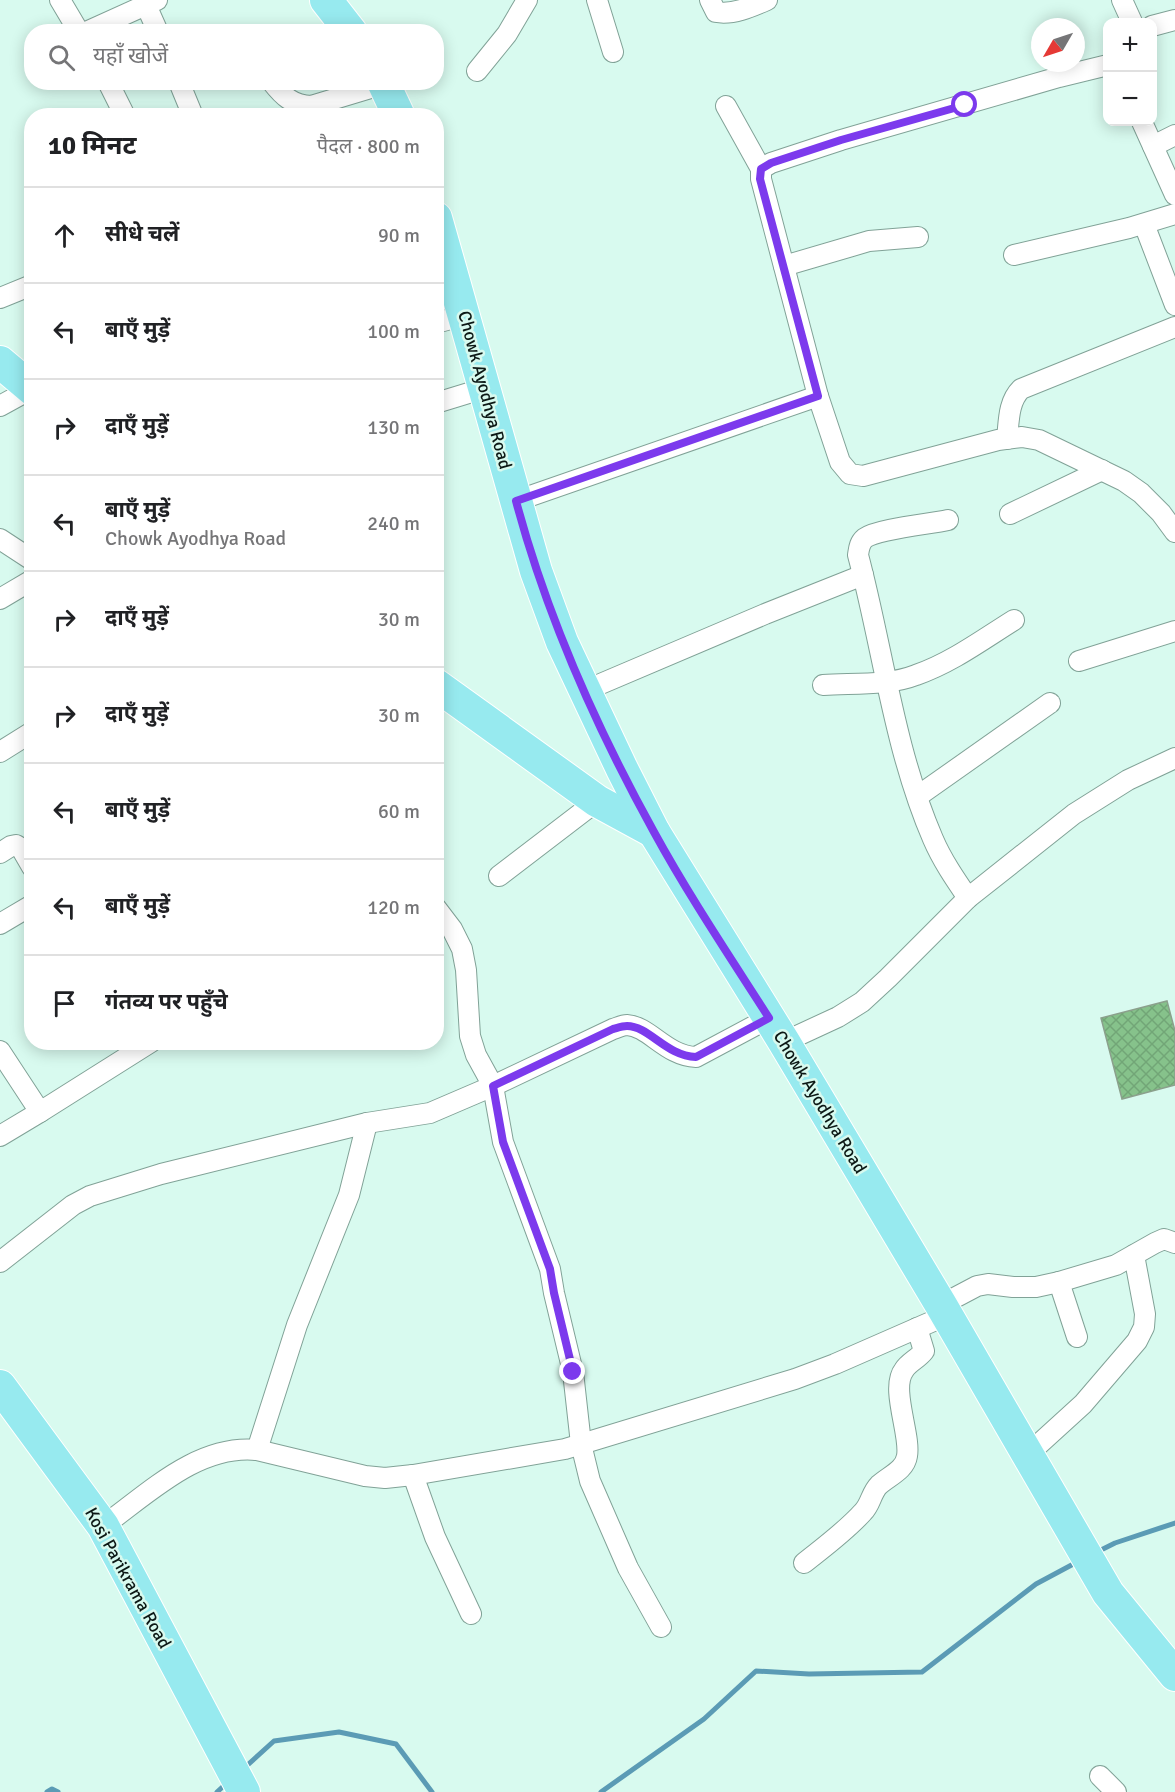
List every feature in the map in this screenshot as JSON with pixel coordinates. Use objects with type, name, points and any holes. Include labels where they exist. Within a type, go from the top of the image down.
[{"type":"main road","points":[[326,0],[345,24]]},
{"type":"main road","points":[[387,90],[395,108]]},
{"type":"main road","name":"Chowk Ayodhya Road","points":[[444,271],[451,319],[485,388],[536,571],[562,642],[654,832],[777,1030],[944,1310],[1108,1593],[1175,1675]]},
{"type":"main road","points":[[444,691],[597,801],[654,832]]},
{"type":"main road","name":"Kosi Parikrama Road","points":[[0,1386],[103,1526],[244,1792]]},
{"type":"street","points":[[60,0],[74,24]]},
{"type":"street","points":[[477,71],[507,34],[527,0]]},
{"type":"street","points":[[597,0],[614,52]]},
{"type":"street","points":[[710,0],[716,12],[724,13],[767,0]]},
{"type":"street","points":[[1122,0],[1130,18]]},
{"type":"street","points":[[104,24],[152,2],[156,24]]},
{"type":"street","points":[[1157,25],[1175,20]]},
{"type":"street","points":[[761,169],[771,163],[841,140],[1103,66]]},
{"type":"street","points":[[112,90],[121,108]]},
{"type":"street","points":[[182,90],[190,108]]},
{"type":"street","points":[[279,90],[299,105],[310,106],[361,90]]},
{"type":"street","points":[[726,106],[761,169],[760,179],[818,396],[840,462],[850,474],[863,476],[1007,439],[1022,437],[1039,440],[1124,481],[1141,493],[1161,513],[1175,532]]},
{"type":"street","points":[[1144,126],[1175,195]]},
{"type":"street","points":[[1153,146],[1175,135]]},
{"type":"street","points":[[1014,255],[1144,224],[1175,214]]},
{"type":"street","points":[[1144,224],[1175,305]]},
{"type":"street","points":[[784,266],[869,241],[918,237]]},
{"type":"street","points":[[0,298],[24,288]]},
{"type":"street","points":[[1007,439],[1014,396],[1021,389],[1175,327]]},
{"type":"street","points":[[0,406],[22,378]]},
{"type":"street","points":[[444,401],[485,388]]},
{"type":"street","points":[[516,501],[818,396]]},
{"type":"street","points":[[1010,514],[1102,470]]},
{"type":"street","points":[[948,520],[878,533],[865,538],[859,545],[858,555],[898,729],[918,796],[934,840],[968,898]]},
{"type":"street","points":[[0,539],[24,556]]},
{"type":"street","points":[[584,691],[776,609],[863,575]]},
{"type":"street","points":[[0,599],[24,585]]},
{"type":"street","points":[[824,686],[888,681],[915,676],[957,655],[1014,620]]},
{"type":"street","points":[[1079,661],[1175,631]]},
{"type":"street","points":[[918,796],[1050,703]]},
{"type":"street","points":[[0,752],[24,739]]},
{"type":"street","points":[[0,1262],[73,1205],[90,1196],[161,1174],[367,1123],[430,1113],[619,1027],[626,1025],[639,1028],[662,1045],[683,1056],[696,1057],[777,1030],[837,1017],[862,1002],[968,898],[1074,813],[1128,780],[1175,758]]},
{"type":"street","points":[[499,876],[597,801]]},
{"type":"street","points":[[0,853],[16,845],[24,853]]},
{"type":"street","points":[[0,924],[24,910]]},
{"type":"street","points":[[444,918],[462,949],[466,970],[470,1036],[476,1055],[493,1086],[503,1142],[550,1269],[573,1372],[581,1444],[590,1481],[627,1568],[661,1627]]},
{"type":"street","points":[[0,1136],[138,1050]]},
{"type":"street","points":[[2,1059],[40,1112]]},
{"type":"street","points":[[257,1450],[297,1325],[349,1195],[367,1123]]},
{"type":"street","points":[[103,1526],[197,1460],[243,1448],[365,1476],[386,1478],[413,1476],[565,1449],[795,1379],[835,1364],[917,1328],[977,1286],[988,1284],[1036,1287],[1116,1265],[1164,1239],[1175,1244]]},
{"type":"street","points":[[1027,1455],[1083,1404],[1137,1341],[1144,1327],[1145,1314],[1134,1255]]},
{"type":"street","points":[[1059,1282],[1077,1337]]},
{"type":"street","points":[[804,1563],[851,1524],[869,1504],[878,1486],[905,1462],[908,1451],[901,1409],[901,1382],[904,1369],[924,1351],[917,1328]]},
{"type":"street","points":[[413,1476],[435,1537],[471,1614]]},
{"type":"street","points":[[1100,1776],[1116,1792]]},
{"type":"building","points":[[1167,1001],[1175,1031],[1175,1085],[1122,1099],[1101,1018]]},
{"type":"waterway","points":[[1095,1553],[1115,1543],[1175,1523]]},
{"type":"waterway","points":[[601,1792],[704,1719],[756,1671],[809,1674],[922,1672],[1036,1584],[1079,1561]]},
{"type":"waterway","points":[[242,1770],[274,1741],[339,1732],[396,1744],[432,1792]]},
{"type":"waterway","points":[[217,1792],[228,1782]]},
{"type":"waterway","points":[[47,1792],[52,1789],[58,1792]]},
{"type":"route","points":[[573,1372],[550,1269],[503,1142],[493,1086],[626,1025],[639,1028],[662,1045],[683,1056],[696,1057],[769,1018],[654,832],[622,769],[562,642],[536,571],[516,501],[818,396],[760,179],[761,169],[771,163],[841,140],[965,105]]}]
